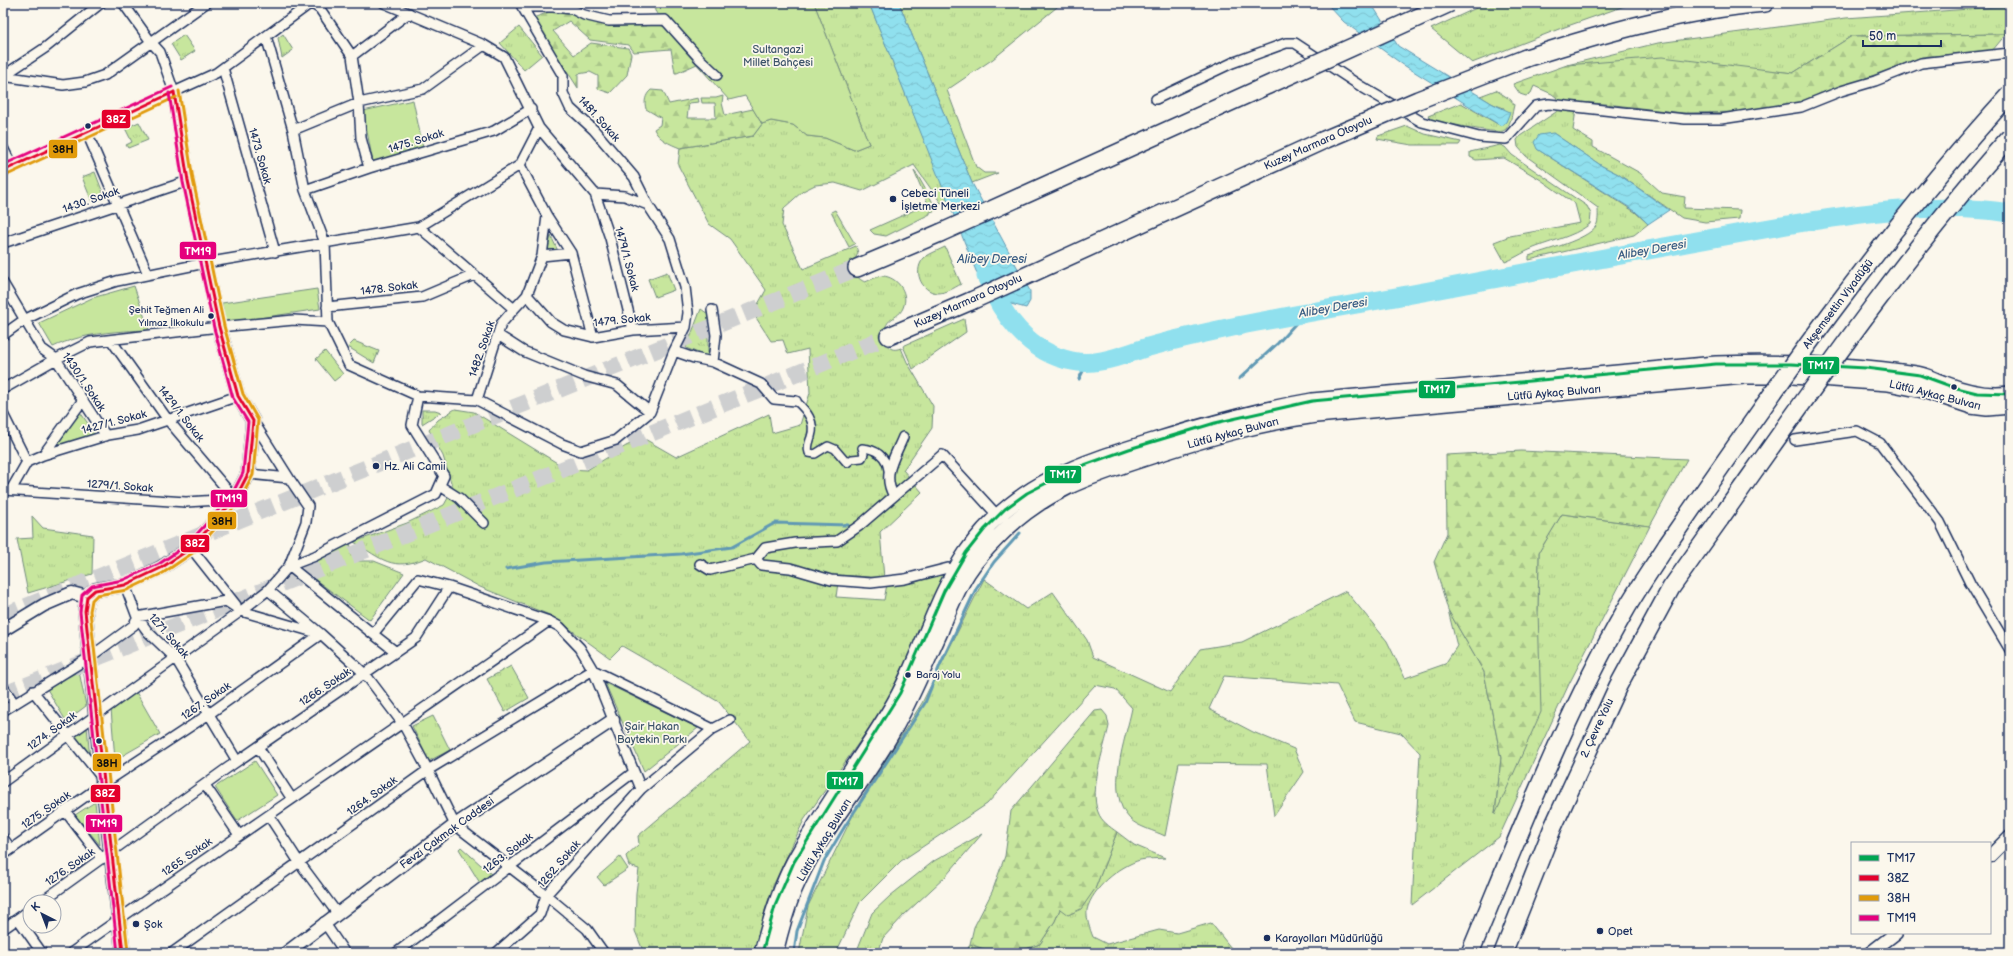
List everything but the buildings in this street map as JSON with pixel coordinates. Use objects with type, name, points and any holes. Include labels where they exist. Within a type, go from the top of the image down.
[{"type":"highway","points":[[857,268],[940,233],[1450,3]]},
{"type":"highway","name":"Kuzey Marmara Otoyolu","points":[[889,336],[970,301],[1324,140],[1418,100],[1526,58],[1573,43],[1656,21],[1765,3]]},
{"type":"highway","name":"Akşemsettin Viyadüğü","points":[[1470,953],[1531,807],[1582,695],[1625,611],[1667,544],[1796,360],[1888,237],[1956,154],[2010,94]]},
{"type":"highway","name":"2. Çevre Yolu","points":[[1503,953],[1553,827],[1618,686],[1671,588],[1847,340],[1896,274],[1942,216],[2010,137]]},
{"type":"main road","points":[[123,953],[119,919],[107,856],[103,782],[85,611],[87,597],[95,590],[125,585],[161,568],[191,548],[235,499],[248,474],[253,421],[238,396],[219,327]]},
{"type":"main road","name":"Lütfü Aykaç Bulvarı","points":[[762,953],[770,923],[782,889],[794,862],[891,710],[955,570],[981,532],[997,514],[1028,491],[1059,473],[1101,457],[1234,416],[1312,401],[1716,364],[1748,363],[1860,367],[1918,374],[1971,392],[1989,395],[2010,394]]},
{"type":"main road","name":"Lütfü Aykaç Bulvarı","points":[[775,953],[794,890],[811,858],[903,713],[955,596],[969,572],[986,549],[1008,526],[1046,497],[1072,484],[1105,471],[1235,430],[1278,420],[1316,415],[1744,376],[1793,376],[1888,383],[1922,390],[1971,406],[1987,408],[2010,406]]},
{"type":"main road","points":[[1987,408],[2010,414]]},
{"type":"main road","points":[[997,514],[1008,526]]},
{"type":"street","points":[[3,76],[45,48],[101,3]]},
{"type":"street","points":[[123,3],[160,52],[174,92],[188,181],[219,327]]},
{"type":"street","points":[[3,76],[63,85],[85,82],[105,75],[206,3]]},
{"type":"street","points":[[3,148],[8,169],[216,73],[311,3],[320,9],[352,56],[359,103],[362,138],[369,168]]},
{"type":"street","points":[[384,3],[484,45],[504,58],[531,109],[539,128],[595,194],[625,196],[648,205]]},
{"type":"street","points":[[521,5],[572,9],[584,15],[608,21],[665,20],[700,59],[717,75]]},
{"type":"street","name":"1481. Sokak","points":[[521,5],[563,76],[563,93],[570,108],[594,130],[634,177],[648,205],[670,240],[685,287],[688,313],[686,327]]},
{"type":"street","points":[[352,56],[409,13]]},
{"type":"street","points":[[266,36],[293,130],[305,190],[325,243],[328,322],[349,365],[418,396],[477,400],[562,444],[581,451],[616,440],[650,412],[674,351],[686,327]]},
{"type":"street","points":[[1156,99],[1232,63],[1286,43],[1295,43],[1362,87],[1422,122],[1479,137],[1506,139],[1536,106],[1549,104],[1685,119],[1721,119],[1801,107],[1841,91],[1875,81],[1921,63],[2010,52]]},
{"type":"street","points":[[293,130],[359,103],[423,89],[484,45]]},
{"type":"street","name":"1473. Sokak","points":[[223,68],[275,252]]},
{"type":"street","name":"1475. Sokak","points":[[305,190],[369,168],[494,131],[531,109]]},
{"type":"street","points":[[3,334],[24,320],[77,294],[117,281],[205,263],[419,228],[520,165],[539,128]]},
{"type":"street","points":[[87,133],[148,274]]},
{"type":"street","points":[[520,165],[548,216],[571,253],[593,337]]},
{"type":"street","name":"1430. Sokak","points":[[3,243],[188,181]]},
{"type":"street","name":"1479/1. Sokak","points":[[595,194],[610,238],[633,330]]},
{"type":"street","points":[[527,295],[542,256],[548,216]]},
{"type":"street","points":[[419,228],[514,309]]},
{"type":"street","points":[[542,256],[571,253]]},
{"type":"street","name":"1478. Sokak","points":[[327,307],[422,297],[474,275]]},
{"type":"street","name":"1430/1. Sokak","points":[[3,283],[42,350],[56,359],[106,436]]},
{"type":"street","name":"1479. Sokak","points":[[527,295],[551,322],[564,330],[593,337],[633,330],[686,327]]},
{"type":"street","name":"1482. Sokak","points":[[477,400],[501,324],[527,295]]},
{"type":"street","points":[[712,310],[716,335],[713,362]]},
{"type":"street","points":[[3,389],[56,359],[90,342],[294,320],[328,322]]},
{"type":"street","points":[[498,335],[523,351],[584,376],[617,385],[650,412]]},
{"type":"street","name":"1429/1. Sokak","points":[[111,340],[168,420],[235,499]]},
{"type":"street","points":[[674,351],[694,358],[713,362],[761,384],[774,399],[796,401],[806,410],[813,426],[807,449],[809,453],[815,454],[828,446],[835,449],[848,463],[852,459],[862,458],[864,454],[862,448],[869,449],[883,457],[887,462],[889,488],[894,496]]},
{"type":"street","name":"1427/1. Sokak","points":[[27,462],[43,455],[106,436],[138,430],[238,396]]},
{"type":"street","points":[[289,566],[315,556],[436,494],[444,476],[412,425],[418,396]]},
{"type":"street","points":[[43,455],[83,400]]},
{"type":"street","points":[[3,414],[27,462],[7,490]]},
{"type":"street","points":[[253,421],[308,506],[306,522],[289,566]]},
{"type":"street","points":[[1795,440],[1857,431],[1880,443],[1940,522],[1970,583],[2010,650]]},
{"type":"street","points":[[888,470],[903,437]]},
{"type":"street","points":[[700,564],[710,570],[756,559],[765,548],[794,542],[838,541],[859,526],[942,456],[997,514]]},
{"type":"street","points":[[248,474],[290,478]]},
{"type":"street","points":[[440,486],[459,498],[484,524]]},
{"type":"street","name":"1279/1. Sokak","points":[[7,490],[186,502],[235,499]]},
{"type":"street","points":[[191,548],[241,611]]},
{"type":"street","points":[[756,559],[761,565],[790,568],[831,580],[871,583],[905,580],[948,568],[955,570]]},
{"type":"street","points":[[289,566],[396,652]]},
{"type":"street","name":"1274. Sokak","points":[[3,782],[95,714],[176,660],[241,611],[268,590],[289,566]]},
{"type":"street","points":[[373,634],[418,579],[449,588],[560,627],[575,643],[593,670],[642,789]]},
{"type":"street","name":"1271. Sokak","points":[[125,585],[137,617],[148,632],[176,660],[237,761]]},
{"type":"street","name":"1266. Sokak","points":[[107,856],[237,761],[366,675],[416,638],[449,588]]},
{"type":"street","points":[[268,590],[321,634],[366,675],[403,724],[455,825],[546,895],[587,929],[604,953]]},
{"type":"street","points":[[3,630],[44,605],[72,593],[87,597]]},
{"type":"street","points":[[3,711],[90,657],[134,625],[137,617],[226,601],[241,611],[321,634]]},
{"type":"street","name":"1265. Sokak","points":[[71,953],[549,622]]},
{"type":"street","name":"1267. Sokak","points":[[103,782],[209,714],[321,634]]},
{"type":"street","points":[[593,670],[713,729]]},
{"type":"street","name":"1264. Sokak","points":[[172,953],[428,770],[593,670]]},
{"type":"street","points":[[3,687],[14,703]]},
{"type":"street","points":[[33,691],[68,734],[103,782]]},
{"type":"street","name":"Fevzi Çakmak Caddesi","points":[[286,953],[324,922],[455,825],[613,720]]},
{"type":"street","name":"1262. Sokak","points":[[496,953],[540,914],[546,895],[642,789],[713,729],[730,720]]},
{"type":"street","points":[[258,747],[292,799]]},
{"type":"street","name":"1263. Sokak","points":[[396,953],[634,772]]},
{"type":"street","name":"1275. Sokak","points":[[3,855],[66,812],[103,782]]},
{"type":"street","points":[[205,785],[239,836]]},
{"type":"street","points":[[66,812],[107,856]]},
{"type":"street","points":[[269,816],[337,913]]},
{"type":"street","points":[[1991,855],[2010,836]]},
{"type":"street","points":[[3,838],[11,850]]},
{"type":"street","name":"1276. Sokak","points":[[52,894],[107,856]]},
{"type":"street","points":[[3,929],[22,916]]},
{"type":"street","points":[[18,919],[42,953]]},
{"type":"street","points":[[324,922],[345,953]]},
{"type":"street","points":[[1870,953],[1895,934]]},
{"type":"green space","name":"Sultangazi Millet Bahçesi","points":[[654,3],[814,3],[869,144],[854,150],[825,138],[807,136],[793,125],[771,121],[762,124],[745,96],[729,100],[684,50],[655,11]]},
{"type":"green space","points":[[814,3],[869,3],[948,199],[941,203],[914,165],[862,191],[835,183],[815,185],[803,191],[784,208],[782,225],[803,269],[856,246],[858,253],[854,270],[860,280],[865,282],[883,276],[897,282],[903,290],[905,300],[902,311],[888,323],[886,327],[884,333],[885,343],[892,349],[901,348],[907,362],[933,406],[932,428],[903,470],[922,492],[880,532],[884,578],[839,575],[836,597],[884,600],[887,584],[914,583],[941,572],[943,575],[931,607],[884,707],[804,820],[773,886],[765,910],[757,953],[644,953],[635,931],[636,893],[639,869],[629,866],[626,856],[639,844],[638,836],[750,741],[719,702],[622,646],[610,658],[552,616],[480,587],[426,558],[404,564],[396,564],[380,558],[354,542],[407,523],[444,505],[453,489],[443,456],[429,430],[438,420],[455,409],[474,412],[567,469],[587,470],[626,446],[643,438],[676,457],[769,414],[772,433],[800,425],[810,393],[808,349],[788,354],[783,340],[771,341],[753,313],[766,290],[730,239],[709,224],[678,165],[680,148],[753,136],[762,124],[771,121],[793,125],[807,136],[825,138],[854,150],[869,144]]},
{"type":"green space","points":[[899,3],[1062,3],[993,59],[947,90],[976,167],[984,173],[998,173],[972,183]]},
{"type":"green space","points":[[1487,3],[1633,3],[1559,29],[1472,63],[1431,29]]},
{"type":"green space","points":[[2010,6],[2010,34],[1852,36],[1793,73],[1756,69],[1567,65],[1658,43],[1846,18]]},
{"type":"green space","points":[[552,11],[572,11],[632,24],[659,25],[667,27],[697,64],[675,73],[671,49],[634,52],[629,45],[590,40],[569,21],[553,31],[574,55],[591,43],[628,48],[631,54],[627,75],[610,93],[598,89],[598,76],[590,72],[578,74],[578,88],[533,18]]},
{"type":"green space","points":[[519,27],[542,55],[524,70],[500,43]]},
{"type":"green space","points":[[283,34],[293,50],[282,58],[278,38]]},
{"type":"green space","points":[[2006,34],[1992,51],[1922,57],[1800,103],[1743,112],[1683,113],[1606,104],[1561,101],[1552,94],[1534,86],[1531,93],[1526,96],[1520,94],[1513,84],[1567,65],[1662,57],[1793,73],[1852,36]]},
{"type":"green space","points":[[184,35],[195,51],[181,60],[171,44]]},
{"type":"green space","points":[[651,90],[663,91],[669,104],[698,98],[699,102],[689,103],[687,118],[716,118],[715,103],[702,103],[701,98],[716,98],[723,96],[722,103],[725,115],[753,109],[762,124],[753,136],[680,148],[668,143],[658,136],[654,129],[660,125],[661,118],[646,109],[645,104],[647,94]]},
{"type":"green space","points":[[1496,90],[1511,100],[1514,105],[1508,127],[1503,131],[1479,129],[1431,120],[1428,116],[1461,103],[1501,126],[1504,108],[1493,104],[1480,96]]},
{"type":"green space","points":[[413,100],[424,152],[373,162],[363,111]]},
{"type":"green space","points":[[1559,110],[1576,110],[1573,130],[1593,142],[1593,147],[1640,173],[1662,193],[1685,197],[1684,208],[1740,210],[1739,219],[1705,222],[1682,218],[1618,174],[1602,166],[1553,133],[1537,149],[1635,212],[1648,224],[1634,235],[1529,260],[1529,256],[1584,236],[1596,226],[1598,222],[1598,208],[1526,156],[1518,147],[1517,140],[1520,136]]},
{"type":"green space","points":[[139,122],[148,140],[128,148],[126,145],[132,142],[125,128]]},
{"type":"green space","points":[[1407,126],[1425,134],[1461,142],[1459,145],[1412,145],[1377,139],[1378,136]]},
{"type":"green space","points":[[1500,145],[1505,147],[1512,155],[1587,206],[1591,214],[1590,224],[1576,233],[1527,251],[1505,262],[1494,242],[1510,236],[1580,223],[1575,204],[1541,180],[1504,158],[1476,160],[1470,157],[1470,152]]},
{"type":"green space","points":[[914,171],[937,210],[930,212],[930,214],[886,236],[874,234],[870,230],[928,204]]},
{"type":"green space","points":[[95,172],[105,198],[92,202],[82,177]]},
{"type":"green space","points":[[835,210],[855,244],[849,247],[831,212]]},
{"type":"green space","points":[[551,236],[558,251],[547,252]]},
{"type":"green space","points":[[945,247],[961,284],[944,292],[932,292],[927,289],[920,279],[919,268],[925,257]]},
{"type":"green space","points":[[667,272],[674,290],[655,297],[648,279]]},
{"type":"green space","points":[[134,286],[149,330],[112,332],[88,336],[64,342],[53,347],[39,323],[92,298]]},
{"type":"green space","points":[[317,289],[320,309],[225,323],[222,303]]},
{"type":"green space","points":[[701,309],[708,314],[708,357],[686,348]]},
{"type":"green space","points":[[964,319],[966,332],[913,369],[903,346]]},
{"type":"green space","points":[[354,341],[379,351],[374,363],[348,347]]},
{"type":"green space","points":[[325,351],[343,374],[334,381],[316,359]]},
{"type":"green space","points":[[422,410],[435,410],[441,412],[422,424]]},
{"type":"green space","points":[[80,412],[96,435],[57,448],[54,445]]},
{"type":"green space","points":[[1521,451],[1687,459],[1650,526],[1562,514],[1539,552],[1538,610],[1541,712],[1495,815],[1501,758],[1484,672],[1448,610],[1434,562],[1447,533],[1446,455]]},
{"type":"green space","points":[[1562,514],[1650,526],[1569,684],[1499,837],[1412,905],[1420,753],[1401,733],[1355,722],[1337,685],[1224,676],[1209,709],[1253,732],[1294,749],[1304,772],[1274,816],[1267,764],[1179,763],[1165,836],[1133,822],[1122,808],[1118,795],[1119,765],[1132,708],[1115,689],[1095,685],[987,804],[901,861],[860,902],[836,953],[799,953],[808,906],[861,799],[922,703],[984,579],[1026,609],[1053,592],[1087,640],[1093,657],[1170,692],[1200,649],[1242,642],[1346,591],[1387,641],[1405,678],[1445,664],[1457,646],[1448,610],[1484,672],[1501,758],[1495,813],[1538,610],[1539,552]]},
{"type":"green space","points":[[32,516],[43,528],[93,535],[92,574],[28,593],[17,539],[33,538]]},
{"type":"green space","points":[[350,544],[357,561],[374,561],[404,573],[370,620],[313,578],[306,565]]},
{"type":"green space","points":[[511,666],[529,698],[505,712],[487,679]]},
{"type":"green space","points":[[79,671],[86,706],[66,721],[47,689]]},
{"type":"green space","name":"Şair Hakan Baytekin Parkı","points":[[605,683],[698,728],[644,771]]},
{"type":"green space","points":[[136,692],[160,734],[115,760],[111,709]]},
{"type":"green space","points":[[1102,710],[1107,716],[1109,726],[1098,769],[1095,793],[1096,803],[1101,818],[1106,824],[1117,832],[1095,889],[1081,909],[1068,915],[1060,909],[1055,921],[1040,944],[1014,953],[995,953],[970,944],[974,927],[992,892],[1005,856],[1011,811],[1095,711]]},
{"type":"green space","points":[[433,716],[450,750],[429,761],[412,726]]},
{"type":"green space","points":[[87,726],[90,759],[73,736]]},
{"type":"green space","points":[[255,761],[277,795],[237,821],[215,787]]},
{"type":"green space","points":[[95,802],[100,845],[75,815]]},
{"type":"green space","points":[[1117,832],[1134,845],[1165,858],[1143,859],[1132,863],[1124,867],[1101,886],[1090,902],[1087,910],[1093,937],[1107,944],[1159,930],[1177,933],[1211,923],[1235,953],[1014,953],[1040,944],[1055,921],[1060,909],[1095,889]]},
{"type":"green space","points":[[982,834],[945,877],[904,915],[883,938],[878,953],[856,953],[872,913],[890,896],[934,861]]},
{"type":"green space","points":[[461,847],[491,874],[480,883],[459,849]]},
{"type":"green space","points":[[620,857],[628,869],[604,885],[597,877]]},
{"type":"green space","points":[[970,944],[995,953],[966,953]]},
{"type":"water","points":[[869,3],[899,3],[972,183],[1030,291],[1030,301],[1026,308],[1007,303],[982,280],[976,271]]},
{"type":"water","points":[[1326,3],[1371,3],[1398,46],[1493,104],[1510,112],[1506,122],[1501,126],[1402,64],[1344,22]]},
{"type":"water","name":"Alibey Deresi","points":[[1553,133],[1602,166],[1618,174],[1669,210],[1648,224],[1635,211],[1537,149],[1534,142],[1539,135]]},
{"type":"waterway","name":"Alibey Deresi","points":[[986,276],[992,290],[1008,317],[1018,330],[1030,341],[1057,357],[1072,361],[1092,362],[1102,361],[1173,340],[1237,326],[1799,223],[1878,212],[1930,208],[1957,208],[2010,213]]},
{"type":"waterway","points":[[1239,379],[1278,343],[1305,313]]},
{"type":"waterway","points":[[1079,379],[1087,363]]},
{"type":"waterway","points":[[506,569],[546,562],[681,554],[732,547],[775,523],[848,525]]},
{"type":"waterway","points":[[794,953],[797,931],[824,861],[925,703],[940,665],[977,587],[994,562],[1020,533]]},
{"type":"tunnel","points":[[3,616],[857,268]]},
{"type":"tunnel","points":[[3,695],[375,546],[889,336]]},
{"type":"transit line","name":"TM19","points":[[3,165],[172,87]]},
{"type":"transit line","name":"38H","points":[[128,952],[90,611],[92,600],[97,595],[127,590],[163,573],[194,552],[239,502],[253,475],[258,420],[243,394],[224,326],[193,180],[179,91]]},
{"type":"transit line","name":"38Z","points":[[3,171],[174,92]]},
{"type":"transit line","name":"38Z","points":[[123,953],[85,611],[87,597],[95,590],[125,585],[161,568],[191,548],[235,499],[248,474],[253,421],[238,396],[219,327],[188,181],[174,92]]},
{"type":"transit line","name":"TM19","points":[[118,953],[80,612],[82,595],[92,586],[123,580],[159,564],[188,544],[231,496],[243,473],[248,422],[233,398],[214,328],[183,182],[169,93]]},
{"type":"transit line","name":"38H","points":[[5,176],[176,97]]},
{"type":"transit line","name":"TM17","points":[[762,953],[775,906],[794,862],[900,693],[944,591],[966,553],[985,529],[1005,509],[1027,493],[1076,468],[1129,449],[1215,423],[1312,401],[1716,364],[1791,364],[1866,368],[1920,375],[1953,387],[1977,393],[2010,394]]},
{"type":"place","name":"Cebeci Tüneli İşletme Merkezi","points":[[893,199]]},
{"type":"place","name":"Şehit Teğmen Ali Yılmaz İlkokulu","points":[[211,316]]},
{"type":"place","name":"Hz. Ali Camii","points":[[376,466]]},
{"type":"place","name":"Baraj Yolu","points":[[908,675]]},
{"type":"place","name":"Şok","points":[[136,924]]},
{"type":"place","name":"Opet","points":[[1600,931]]},
{"type":"place","name":"Karayolları Müdürlüğü","points":[[1267,938]]}]
